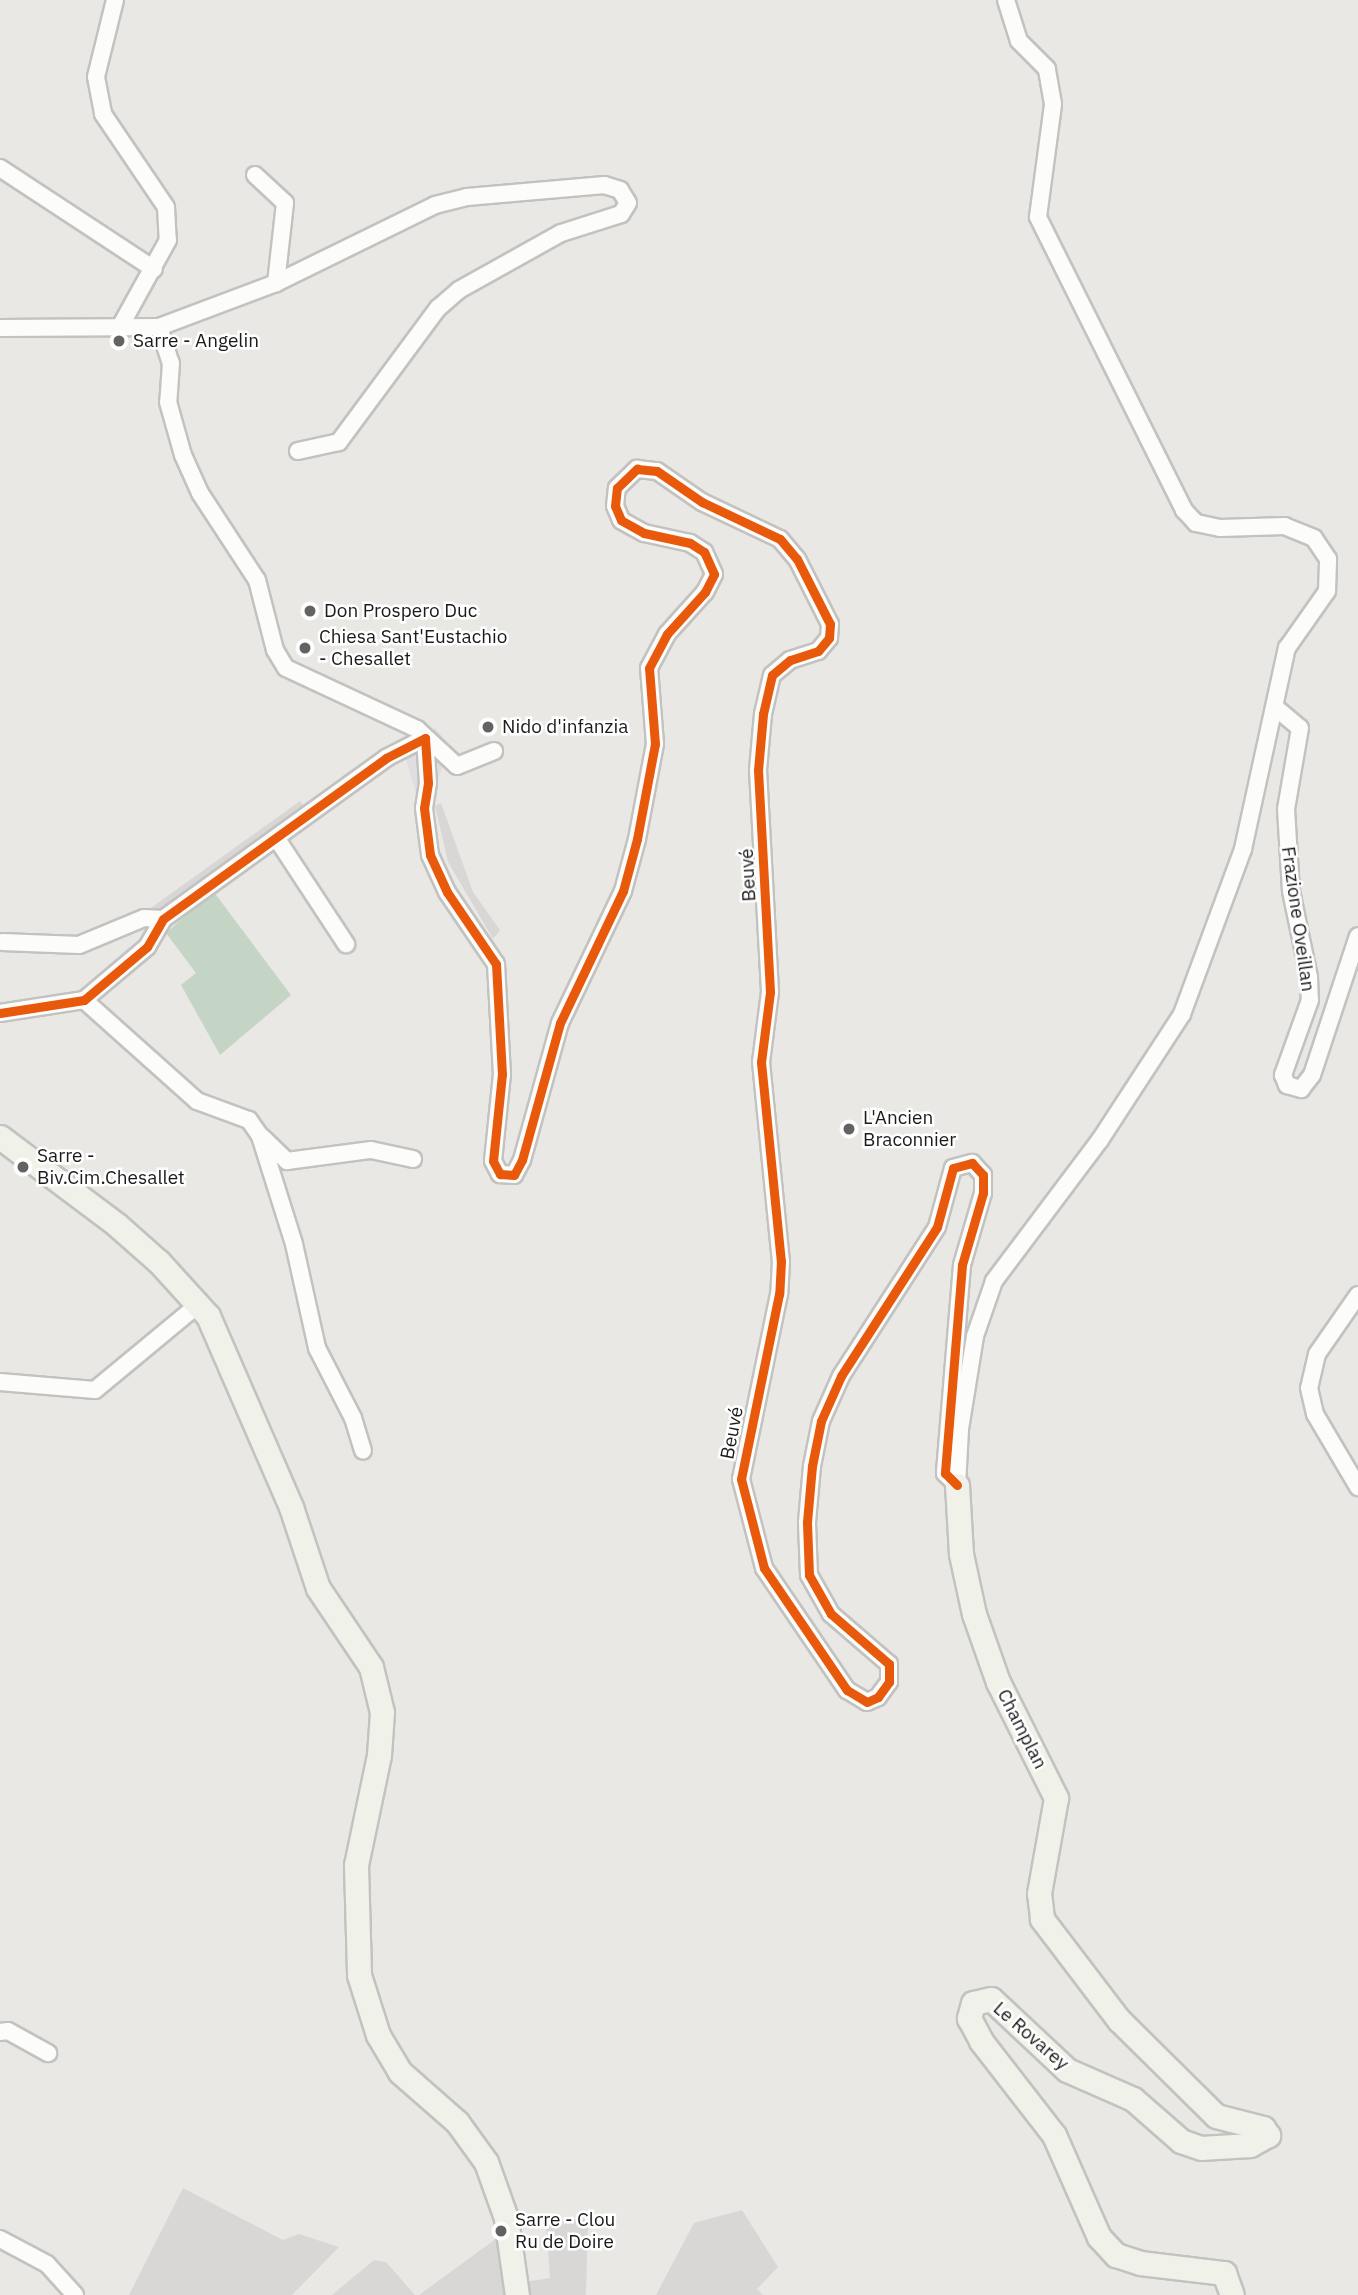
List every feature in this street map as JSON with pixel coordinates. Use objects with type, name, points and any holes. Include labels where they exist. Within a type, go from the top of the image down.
[{"type":"street","points":[[115,0],[96,77],[103,114],[166,207],[168,240],[155,269],[120,327]]},
{"type":"street","points":[[957,1485],[960,1429],[975,1336],[994,1281],[1100,1140],[1182,1014],[1243,849],[1287,648],[1327,591],[1328,559],[1314,538],[1285,526],[1220,528],[1196,523],[1184,510],[1038,216],[1053,104],[1046,69],[1019,41],[1006,0]]},
{"type":"street","points":[[0,168],[155,269]]},
{"type":"street","points":[[255,175],[285,203],[276,283]]},
{"type":"street","points":[[0,328],[159,327],[276,283],[435,205],[467,197],[604,184],[620,190],[628,203],[621,214],[561,233],[459,290],[438,308],[339,442],[298,451]]},
{"type":"street","points":[[159,327],[171,363],[168,402],[183,454],[200,493],[257,580],[275,650],[286,667],[417,729],[457,766],[494,751]]},
{"type":"street","name":"Beuvé","points":[[425,738],[428,783],[424,808],[430,855],[447,892],[496,964],[502,1074],[493,1161],[500,1174],[508,1177],[522,1160],[576,985],[622,891],[653,763],[649,668],[667,634],[705,592],[714,574],[704,552],[690,543],[644,533],[621,520],[615,506],[617,488],[637,469],[657,471],[702,502],[780,539],[797,559],[830,624],[829,638],[818,651],[790,660],[772,676],[763,714],[758,770],[770,992],[761,1062],[780,1261],[779,1294],[741,1479],[764,1568],[847,1690],[867,1702],[878,1698],[889,1682],[889,1664],[831,1614],[809,1575],[807,1522],[812,1466],[821,1421],[841,1376],[937,1227],[953,1168],[972,1163],[983,1175],[983,1193],[962,1265],[945,1473],[957,1485]]},
{"type":"street","name":"Frazione Oveillan","points":[[1276,708],[1300,728],[1286,809],[1290,891],[1309,977],[1310,1000],[1283,1074],[1287,1086],[1301,1089],[1312,1075],[1358,936]]},
{"type":"street","points":[[0,1013],[84,1000],[147,947],[163,919],[394,753],[425,738]]},
{"type":"street","points":[[277,839],[346,944]]},
{"type":"street","points":[[2,942],[79,945],[144,918],[163,919]]},
{"type":"street","points":[[84,1000],[197,1101],[249,1120],[260,1136],[287,1160],[371,1150],[412,1159]]},
{"type":"street","points":[[260,1136],[298,1256],[317,1348],[353,1418],[363,1451]]},
{"type":"street","points":[[0,1137],[117,1225],[199,1304],[223,1345],[290,1507],[318,1588],[371,1668],[379,1688],[379,1755],[356,1865],[359,1975],[378,2035],[400,2072],[457,2122],[486,2162],[506,2218],[517,2295]]},
{"type":"street","points":[[1358,1295],[1317,1354],[1309,1388],[1315,1414],[1358,1487]]},
{"type":"street","points":[[0,1382],[95,1390],[199,1304]]},
{"type":"street","name":"Champlan","points":[[957,1485],[961,1554],[974,1614],[998,1682],[1056,1798],[1039,1893],[1042,1919],[1073,1964]]},
{"type":"street","name":"Le Rovarey","points":[[1073,1964],[1119,2020],[1216,2116],[1263,2128],[1268,2135],[1265,2140],[1200,2148],[1181,2141],[1133,2099],[1067,2070],[991,1999],[973,2003],[969,2018],[981,2041],[1054,2135],[1099,2237],[1116,2255],[1140,2263],[1224,2273],[1232,2294]]},
{"type":"street","points":[[0,2032],[8,2031],[48,2053]]},
{"type":"street","points":[[0,2239],[47,2264],[75,2295]]},
{"type":"shaded area","points":[[435,727],[450,746],[436,785],[416,793],[406,760]]},
{"type":"shaded area","points":[[300,801],[306,809],[156,915],[148,910]]},
{"type":"shaded area","points":[[441,803],[473,892],[500,930],[493,939],[448,862],[435,806]]},
{"type":"shaded area","points":[[183,2188],[283,2240],[299,2234],[339,2247],[292,2295],[129,2295]]},
{"type":"shaded area","points":[[742,2210],[778,2267],[757,2289],[763,2295],[656,2295],[694,2223]]},
{"type":"shaded area","points":[[588,2218],[586,2295],[419,2295],[497,2238],[506,2279],[524,2282],[550,2278],[546,2223]]},
{"type":"shaded area","points":[[374,2260],[386,2262],[415,2295],[332,2295]]},
{"type":"green space","points":[[213,891],[291,995],[220,1055],[181,985],[196,973],[166,933]]},
{"type":"cycle path","points":[[0,1013],[84,1000],[147,947],[163,919],[386,758],[425,738],[428,783],[424,808],[430,855],[447,892],[496,964],[502,1074],[493,1161],[500,1174],[514,1175],[522,1160],[560,1023],[623,891],[637,839],[655,744],[649,668],[667,634],[705,592],[714,574],[704,552],[690,543],[644,533],[621,520],[615,506],[617,488],[637,469],[657,471],[702,502],[780,539],[797,559],[830,624],[829,638],[818,651],[790,660],[772,675],[763,714],[758,770],[770,992],[761,1062],[781,1261],[779,1294],[741,1479],[764,1568],[847,1690],[867,1702],[878,1697],[889,1682],[889,1664],[831,1614],[809,1575],[807,1522],[812,1466],[821,1421],[841,1376],[937,1227],[953,1168],[972,1163],[983,1175],[983,1193],[962,1265],[945,1473],[957,1485]]},
{"type":"place","name":"Sarre - Angelin","points":[[119,341]]},
{"type":"place","name":"Don Prospero Duc","points":[[310,611]]},
{"type":"place","name":"Chiesa Sant'Eustachio - Chesallet","points":[[305,648]]},
{"type":"place","name":"Nido d'infanzia","points":[[488,727]]},
{"type":"place","name":"L'Ancien Braconnier","points":[[849,1129]]},
{"type":"place","name":"Sarre - Biv.Cim.Chesallet","points":[[23,1167]]},
{"type":"place","name":"Sarre - Clou Ru de Doire","points":[[501,2231]]}]
